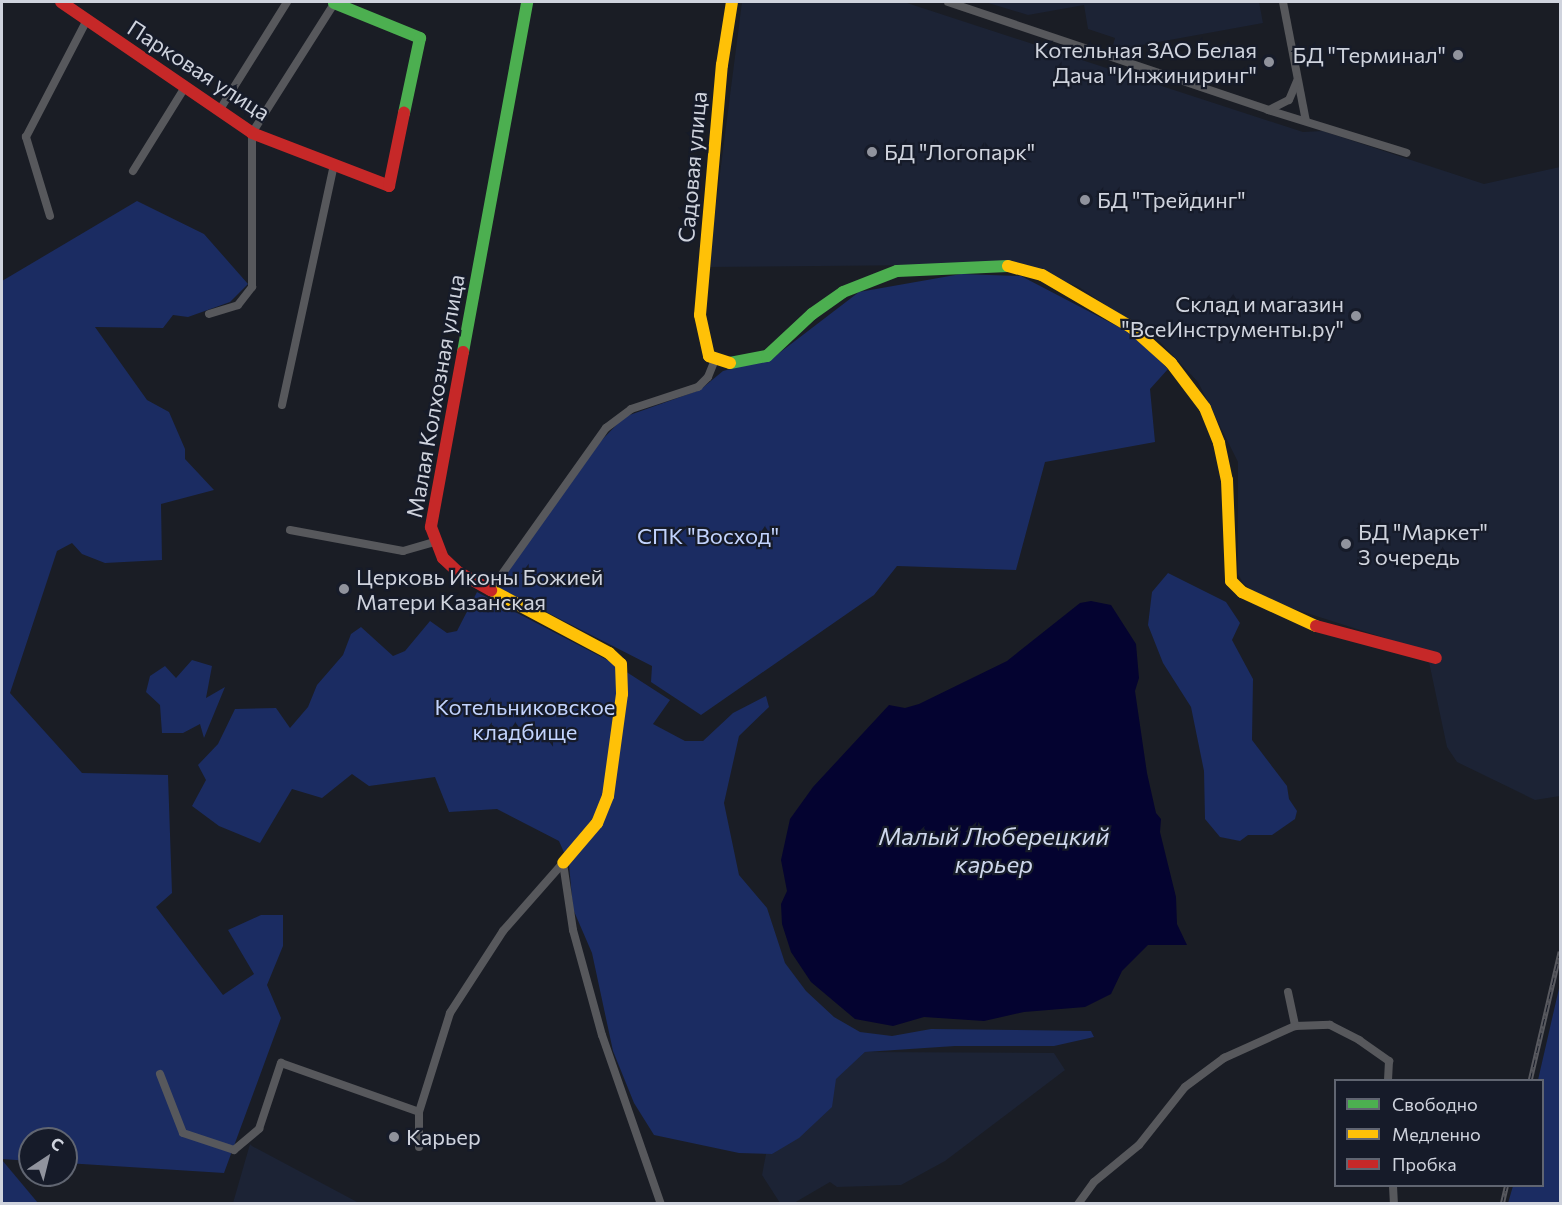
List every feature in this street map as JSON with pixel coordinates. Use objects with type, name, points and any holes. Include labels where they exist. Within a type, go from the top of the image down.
[{"type":"street","name":"Парковая улица","points":[[61,2],[252,133],[389,186],[420,38],[334,2]]},
{"type":"street","points":[[219,111],[287,2]]},
{"type":"street","points":[[209,314],[238,305],[254,280],[252,133],[334,2]]},
{"type":"street","name":"Малая Колхозная улица","points":[[527,2],[468,335],[433,504],[435,542],[450,565],[490,591],[609,653],[621,664],[622,694],[608,796],[597,823],[563,863]]},
{"type":"street","name":"Садовая улица","points":[[715,360],[705,350],[700,315],[721,77],[732,2]]},
{"type":"street","points":[[948,2],[1268,110],[1407,153]]},
{"type":"street","points":[[1282,2],[1306,121]]},
{"type":"street","points":[[50,216],[26,137],[87,20]]},
{"type":"street","points":[[1268,110],[1289,100],[1295,92],[1297,74]]},
{"type":"street","points":[[133,171],[185,87]]},
{"type":"street","points":[[282,405],[334,165]]},
{"type":"street","points":[[490,591],[606,428],[631,410],[698,387],[708,377],[715,360],[724,364],[766,356],[812,314],[843,292],[897,271],[1009,266],[1042,275],[1131,327],[1171,363],[1205,408],[1219,443],[1227,480],[1231,581],[1242,592],[1316,626],[1436,657]]},
{"type":"street","points":[[290,530],[403,551],[435,542]]},
{"type":"street","points":[[419,1147],[419,1112],[450,1013],[503,931],[563,863]]},
{"type":"street","points":[[563,863],[573,930],[602,1035],[661,1203]]},
{"type":"street","points":[[1288,992],[1294,1026]]},
{"type":"street","points":[[1078,1203],[1094,1182],[1139,1145],[1185,1087],[1224,1058],[1294,1026],[1330,1025],[1359,1040],[1389,1061],[1388,1079]]},
{"type":"street","points":[[160,1074],[183,1133],[234,1150],[259,1129],[281,1063],[419,1112]]},
{"type":"street","points":[[1393,1187],[1394,1203]]},
{"type":"shaded area","points":[[742,2],[904,2],[1303,132],[1323,131],[1484,184],[1560,167],[1560,796],[1535,800],[1457,762],[1447,747],[1429,662],[1435,654],[1260,598],[1243,583],[1238,574],[1238,462],[1198,382],[1160,342],[1079,287],[1011,261],[929,265],[708,267]]},
{"type":"shaded area","points":[[985,2],[1259,2],[1263,23],[1131,47],[1131,51],[1113,45],[1115,38],[1088,29],[1084,5],[1028,15]]},
{"type":"shaded area","points":[[865,1052],[1054,1053],[1065,1070],[945,1161],[901,1185],[837,1187],[830,1182],[794,1203],[780,1203],[762,1175],[766,1154],[772,1154],[835,1079]]},
{"type":"shaded area","points":[[250,1144],[252,1146],[359,1203],[233,1203]]},
{"type":"green space","points":[[137,201],[204,234],[248,284],[230,302],[188,317],[173,315],[163,328],[95,327],[147,400],[169,412],[185,449],[185,459],[214,490],[161,504],[162,560],[105,563],[82,554],[72,543],[57,551],[10,693],[82,773],[168,775],[172,893],[156,907],[223,995],[254,974],[228,930],[261,915],[283,915],[283,946],[267,985],[281,1018],[224,1173],[78,1164],[78,1127],[18,1127],[18,1160],[2,1159],[2,281]]},
{"type":"green space","name":"СПК \"Восход\"","points":[[961,274],[1021,276],[1134,335],[1168,369],[1150,389],[1155,442],[1045,462],[1016,570],[897,566],[874,595],[701,715],[651,682],[652,666],[499,588],[500,582],[600,442],[624,417],[700,390],[723,371],[774,357],[859,292]]},
{"type":"green space","points":[[1168,573],[1226,602],[1240,623],[1232,640],[1253,679],[1252,740],[1287,786],[1289,799],[1297,811],[1295,819],[1272,835],[1248,835],[1240,841],[1220,837],[1205,819],[1204,771],[1191,707],[1163,663],[1148,625],[1152,592]]},
{"type":"green space","name":"Котельниковское кладбище","points":[[477,592],[611,662],[670,700],[653,724],[685,741],[703,741],[733,713],[766,696],[769,707],[739,736],[724,803],[739,875],[767,908],[785,963],[806,991],[834,1017],[860,1032],[892,1036],[931,1029],[1091,1031],[1094,1037],[1054,1046],[955,1046],[865,1052],[836,1079],[832,1107],[799,1138],[772,1154],[739,1153],[654,1135],[634,1103],[613,1051],[592,953],[573,909],[569,864],[559,841],[497,809],[449,812],[435,777],[369,786],[352,774],[322,798],[292,789],[260,843],[219,826],[192,806],[206,780],[198,765],[218,744],[235,709],[276,708],[290,728],[308,707],[317,685],[343,655],[351,634],[361,627],[393,656],[405,651],[430,621],[447,633],[457,631]]},
{"type":"green space","points":[[192,660],[212,666],[206,698],[225,687],[204,738],[200,724],[183,733],[162,733],[160,705],[146,692],[150,676],[165,666],[176,678]]},
{"type":"green space","points":[[1560,984],[1560,1203],[1508,1203],[1513,1187],[1544,1187],[1544,1079],[1538,1079]]},
{"type":"green space","points":[[2,1160],[18,1179],[18,1187],[25,1187],[38,1203],[2,1203]]},
{"type":"water","name":"Малый Люберецкий карьер","points":[[1091,601],[1111,605],[1136,644],[1139,678],[1135,691],[1147,773],[1156,813],[1161,819],[1160,832],[1176,897],[1177,924],[1187,945],[1148,945],[1122,971],[1111,994],[1085,1007],[1024,1012],[984,1021],[924,1017],[893,1026],[855,1019],[811,982],[791,952],[782,924],[781,904],[787,891],[781,860],[790,819],[813,787],[889,705],[905,708],[919,704],[1007,661],[1080,603]]},
{"type":"railway","points":[[1530,1079],[1560,951]]},
{"type":"railway","points":[[1502,1204],[1506,1187]]},
{"type":"traffic: fast","points":[[463,352],[527,2]]},
{"type":"traffic: fast","points":[[334,3],[420,38],[404,113]]},
{"type":"traffic: fast","points":[[730,363],[767,356],[812,314],[843,292],[897,271],[1008,266]]},
{"type":"traffic: slow","points":[[730,363],[709,356],[700,315],[722,65],[732,2]]},
{"type":"traffic: slow","points":[[1008,266],[1042,275],[1131,327],[1171,363],[1205,408],[1219,443],[1227,480],[1231,581],[1242,592],[1316,626]]},
{"type":"traffic: slow","points":[[491,590],[609,653],[621,664],[622,694],[608,796],[597,823],[563,863]]},
{"type":"traffic: jam","points":[[61,2],[252,133],[389,186],[404,113]]},
{"type":"traffic: jam","points":[[463,352],[431,527],[443,558],[458,572],[491,590]]},
{"type":"traffic: jam","points":[[1316,626],[1436,658]]},
{"type":"place","name":"БД \"Терминал\"","points":[[1458,55]]},
{"type":"place","name":"Котельная ЗАО Белая Дача \"Инжиниринг\"","points":[[1269,62]]},
{"type":"place","name":"БД \"Логопарк\"","points":[[872,152]]},
{"type":"place","name":"БД \"Трейдинг\"","points":[[1085,200]]},
{"type":"place","name":"Склад и магазин \"ВсеИнструменты.ру\"","points":[[1356,316]]},
{"type":"place","name":"БД \"Маркет\" 3 очередь","points":[[1346,544]]},
{"type":"place","name":"Церковь Иконы Божией Матери Казанская","points":[[344,589]]},
{"type":"place","name":"Карьер","points":[[394,1137]]}]
